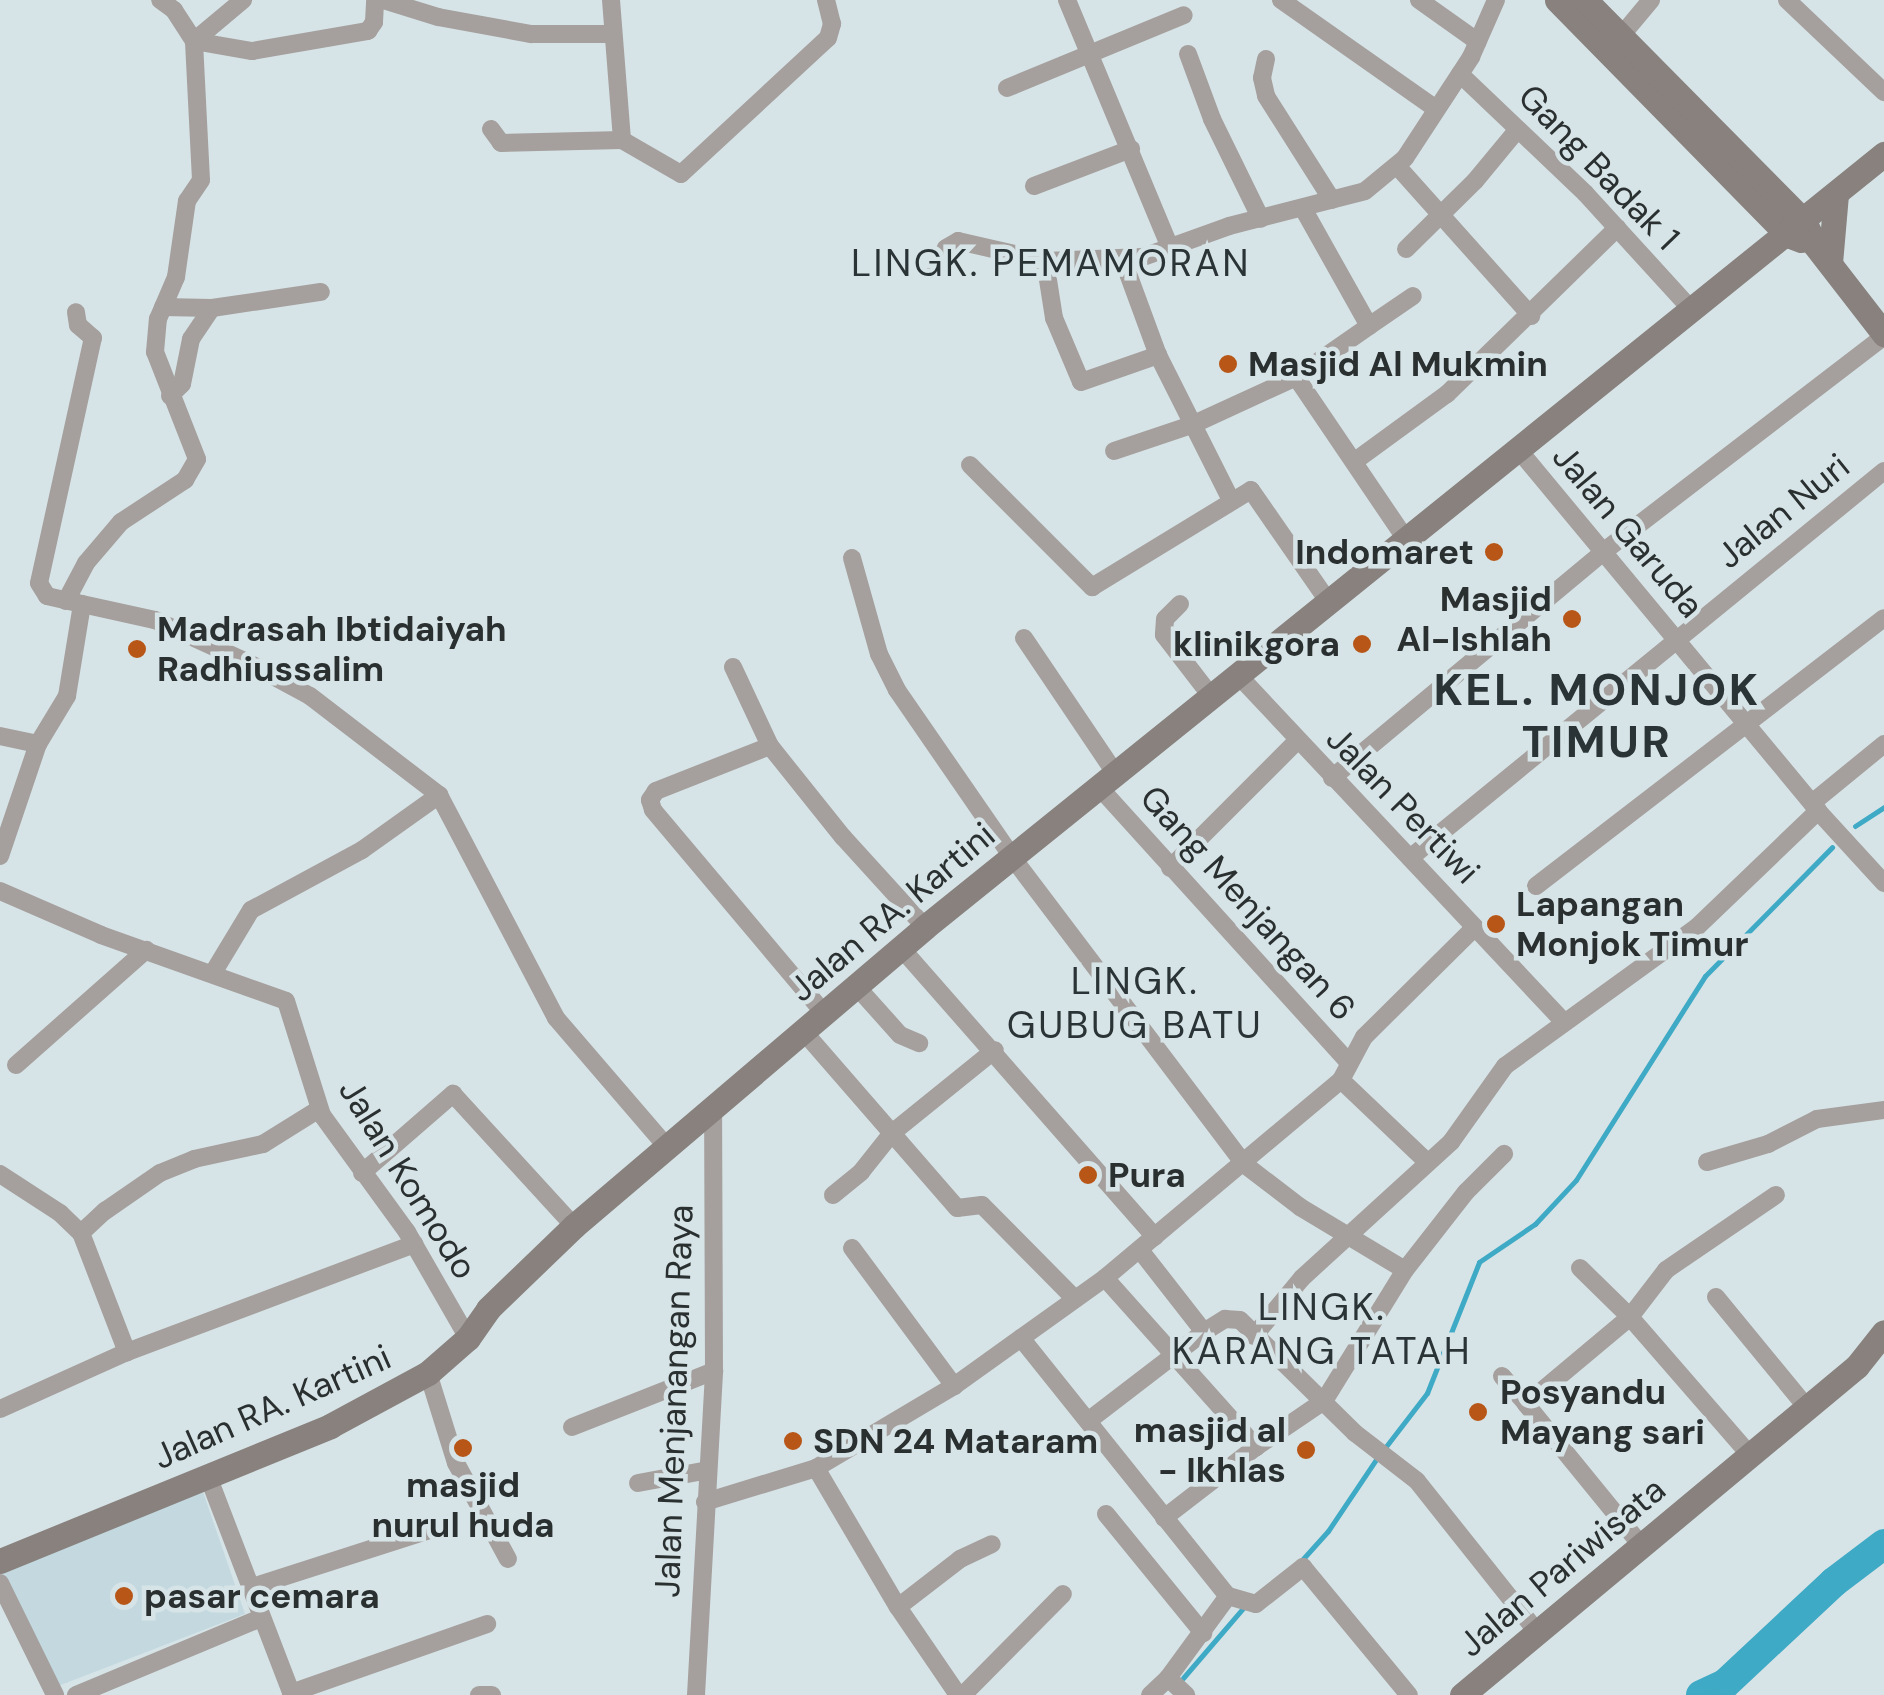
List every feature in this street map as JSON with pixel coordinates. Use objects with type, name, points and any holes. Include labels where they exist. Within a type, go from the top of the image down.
[{"type":"street","points":[[0,856],[38,744],[67,696],[74,603],[86,563],[121,522],[174,488],[192,470],[196,452],[170,396],[156,352],[164,307],[176,277],[186,201],[202,180],[194,41],[174,10],[160,0]]},
{"type":"street","points":[[194,41],[243,0]]},
{"type":"street","points":[[610,0],[622,140]]},
{"type":"street","points":[[491,129],[501,143],[622,140],[674,174],[689,169],[828,38],[832,24],[826,0]]},
{"type":"street","points":[[1067,0],[1170,247]]},
{"type":"street","points":[[1281,0],[1436,109]]},
{"type":"street","points":[[1419,0],[1478,42]]},
{"type":"street","points":[[936,268],[946,248],[958,241],[1045,260],[1123,260],[1365,190],[1398,166],[1460,74],[1496,0]]},
{"type":"street","points":[[1332,778],[1603,552],[1884,335],[1822,254],[1557,0]]},
{"type":"street","points":[[1584,0],[1796,228]]},
{"type":"street","points":[[1621,36],[1651,0]]},
{"type":"street","points":[[1787,0],[1884,92]]},
{"type":"street","points":[[194,41],[252,52],[368,31],[377,3],[531,34],[612,34]]},
{"type":"street","points":[[1007,88],[1184,15]]},
{"type":"street","points":[[1188,54],[1212,119],[1261,219]]},
{"type":"street","points":[[1266,58],[1262,78],[1266,96],[1332,200]]},
{"type":"street","name":"Gang Badak 1","points":[[1460,74],[1616,228],[1690,308]]},
{"type":"street","points":[[1406,249],[1442,215],[1518,129]]},
{"type":"street","points":[[1034,186],[1131,149]]},
{"type":"street","name":"Jalan RA. Kartini","points":[[0,1561],[365,1410],[428,1374],[468,1338],[488,1309],[574,1226],[925,927],[1884,154]]},
{"type":"street","points":[[1398,166],[1530,316]]},
{"type":"street","points":[[1822,254],[1836,194]]},
{"type":"street","points":[[1304,210],[1369,326]]},
{"type":"street","points":[[1355,461],[1430,408],[1530,316],[1616,228]]},
{"type":"street","points":[[1045,260],[1054,318],[1082,382],[1158,355]]},
{"type":"street","points":[[1123,260],[1158,355],[1231,500]]},
{"type":"street","points":[[164,307],[212,308],[320,292]]},
{"type":"street","points":[[1114,451],[1194,424],[1296,377],[1413,296]]},
{"type":"street","points":[[170,396],[182,384],[191,339],[212,308]]},
{"type":"street","points":[[76,312],[78,324],[93,338],[40,583],[43,594],[155,620],[248,662],[310,696],[438,795],[556,1018],[666,1146]]},
{"type":"street","points":[[1296,377],[1406,538]]},
{"type":"street","name":"Jalan Garuda","points":[[1517,448],[1815,807],[1884,883]]},
{"type":"street","points":[[970,466],[1092,587],[1248,490],[1257,493],[1328,600]]},
{"type":"street","name":"Jalan Nuri","points":[[1410,858],[1884,471]]},
{"type":"street","points":[[852,558],[886,670],[1012,857],[1244,1164],[1300,1207],[1406,1270]]},
{"type":"street","points":[[1180,604],[1164,619],[1164,635],[1211,696]]},
{"type":"street","points":[[1536,886],[1884,618]]},
{"type":"street","name":"Gang Menjangan 6","points":[[1024,638],[1107,780],[1170,868],[1344,1071],[1428,1162]]},
{"type":"street","points":[[733,667],[770,746],[842,837],[925,927]]},
{"type":"street","name":"Jalan Pertiwi","points":[[1238,675],[1564,1022]]},
{"type":"street","points":[[0,736],[38,744]]},
{"type":"street","points":[[1170,868],[1297,742]]},
{"type":"street","points":[[1254,1336],[1302,1278],[1470,1120],[1505,1066],[1697,927],[1815,807],[1884,744]]},
{"type":"street","points":[[770,746],[656,791],[650,800],[825,1014]]},
{"type":"street","points":[[212,973],[252,910],[351,857],[438,795]]},
{"type":"street","name":"Jalan Komodo","points":[[0,891],[146,950],[277,995],[288,1003],[319,1109],[414,1244],[468,1338]]},
{"type":"street","points":[[705,1502],[816,1468],[954,1386],[1105,1278],[1244,1164],[1344,1071],[1364,1037],[1475,927]]},
{"type":"street","points":[[902,949],[1155,1237]]},
{"type":"street","points":[[16,1066],[146,950]]},
{"type":"street","points":[[857,987],[900,1035],[919,1043]]},
{"type":"street","points":[[804,1032],[957,1208],[982,1204],[1075,1299]]},
{"type":"street","points":[[834,1196],[862,1172],[892,1132],[994,1050]]},
{"type":"street","points":[[362,1173],[453,1094],[574,1226]]},
{"type":"street","points":[[80,1234],[124,1196],[160,1173],[194,1160],[263,1144],[319,1109]]},
{"type":"street","name":"Jalan Menjanangan Raya","points":[[696,1695],[714,1371],[713,1109]]},
{"type":"street","points":[[1707,1162],[1768,1144],[1818,1119],[1884,1110]]},
{"type":"street","points":[[1164,1518],[1256,1446],[1324,1401],[1406,1270],[1466,1192],[1504,1154]]},
{"type":"street","points":[[0,1174],[60,1213],[80,1234],[126,1352]]},
{"type":"street","points":[[1526,1404],[1630,1317],[1666,1270],[1776,1195]]},
{"type":"street","points":[[0,1408],[126,1352],[414,1244]]},
{"type":"street","points":[[852,1248],[954,1386]]},
{"type":"street","points":[[1140,1250],[1204,1332]]},
{"type":"street","points":[[1580,1268],[1630,1317],[1751,1456]]},
{"type":"street","points":[[1105,1278],[1256,1446]]},
{"type":"street","points":[[1716,1297],[1808,1409]]},
{"type":"street","points":[[1088,1421],[1204,1332],[1226,1319],[1240,1320],[1368,1443],[1395,1462],[1434,1500],[1538,1632]]},
{"type":"street","name":"Jalan Pariwisata","points":[[1462,1695],[1808,1409],[1857,1366],[1884,1332]]},
{"type":"street","points":[[1020,1338],[1164,1518],[1239,1600]]},
{"type":"street","points":[[572,1427],[714,1371]]},
{"type":"street","points":[[428,1374],[456,1463],[508,1559]]},
{"type":"street","points":[[1502,1376],[1641,1545]]},
{"type":"street","points":[[816,1468],[898,1607],[960,1695],[1063,1594]]},
{"type":"street","points":[[638,1484],[708,1470]]},
{"type":"street","points":[[208,1476],[292,1694],[486,1624]]},
{"type":"street","points":[[1106,1514],[1203,1633]]},
{"type":"street","points":[[249,1588],[452,1524]]},
{"type":"street","points":[[898,1607],[960,1560],[992,1544]]},
{"type":"street","points":[[1150,1695],[1203,1633],[1239,1600],[1300,1568],[1307,1570],[1409,1695]]},
{"type":"street","points":[[0,1582],[53,1690],[30,1695]]},
{"type":"street","points":[[76,1695],[261,1618]]},
{"type":"street","points":[[1168,1678],[1186,1695]]},
{"type":"street","points":[[479,1695],[492,1695]]},
{"type":"shaded area","name":"pasar cemara","points":[[201,1486],[245,1614],[53,1688],[0,1572]]},
{"type":"waterway","points":[[1855,826],[1884,807]]},
{"type":"waterway","points":[[1384,1449],[1427,1393],[1479,1262],[1535,1224],[1576,1180],[1705,976],[1832,847]]},
{"type":"waterway","points":[[1301,1561],[1328,1531],[1377,1458]]},
{"type":"waterway","points":[[1701,1695],[1725,1684],[1834,1582],[1884,1544]]},
{"type":"waterway","points":[[1183,1678],[1245,1606]]},
{"type":"place","name":"Masjid Al Mukmin","points":[[1228,364]]},
{"type":"place","name":"Indomaret","points":[[1494,552]]},
{"type":"place","name":"Masjid Al-Ishlah","points":[[1572,619]]},
{"type":"place","name":"klinikgora","points":[[1362,644]]},
{"type":"place","name":"Madrasah Ibtidaiyah Radhiussalim","points":[[137,649]]},
{"type":"place","name":"Lapangan Monjok Timur","points":[[1496,924]]},
{"type":"place","name":"Pura","points":[[1088,1175]]},
{"type":"place","name":"Posyandu Mayang sari","points":[[1478,1412]]},
{"type":"place","name":"SDN 24 Mataram","points":[[793,1441]]},
{"type":"place","name":"masjid nurul huda","points":[[463,1448]]},
{"type":"place","name":"masjid al - Ikhlas","points":[[1306,1450]]},
{"type":"place","name":"pasar cemara","points":[[124,1596]]},
{"type":"district","name":"LINGK. PEMAMORAN","points":[[1051,264]]},
{"type":"district","name":"KEL. MONJOK TIMUR","points":[[1597,716]]},
{"type":"district","name":"LINGK. GUBUG BATU","points":[[1135,1004]]},
{"type":"district","name":"LINGK. KARANG TATAH","points":[[1322,1330]]}]
